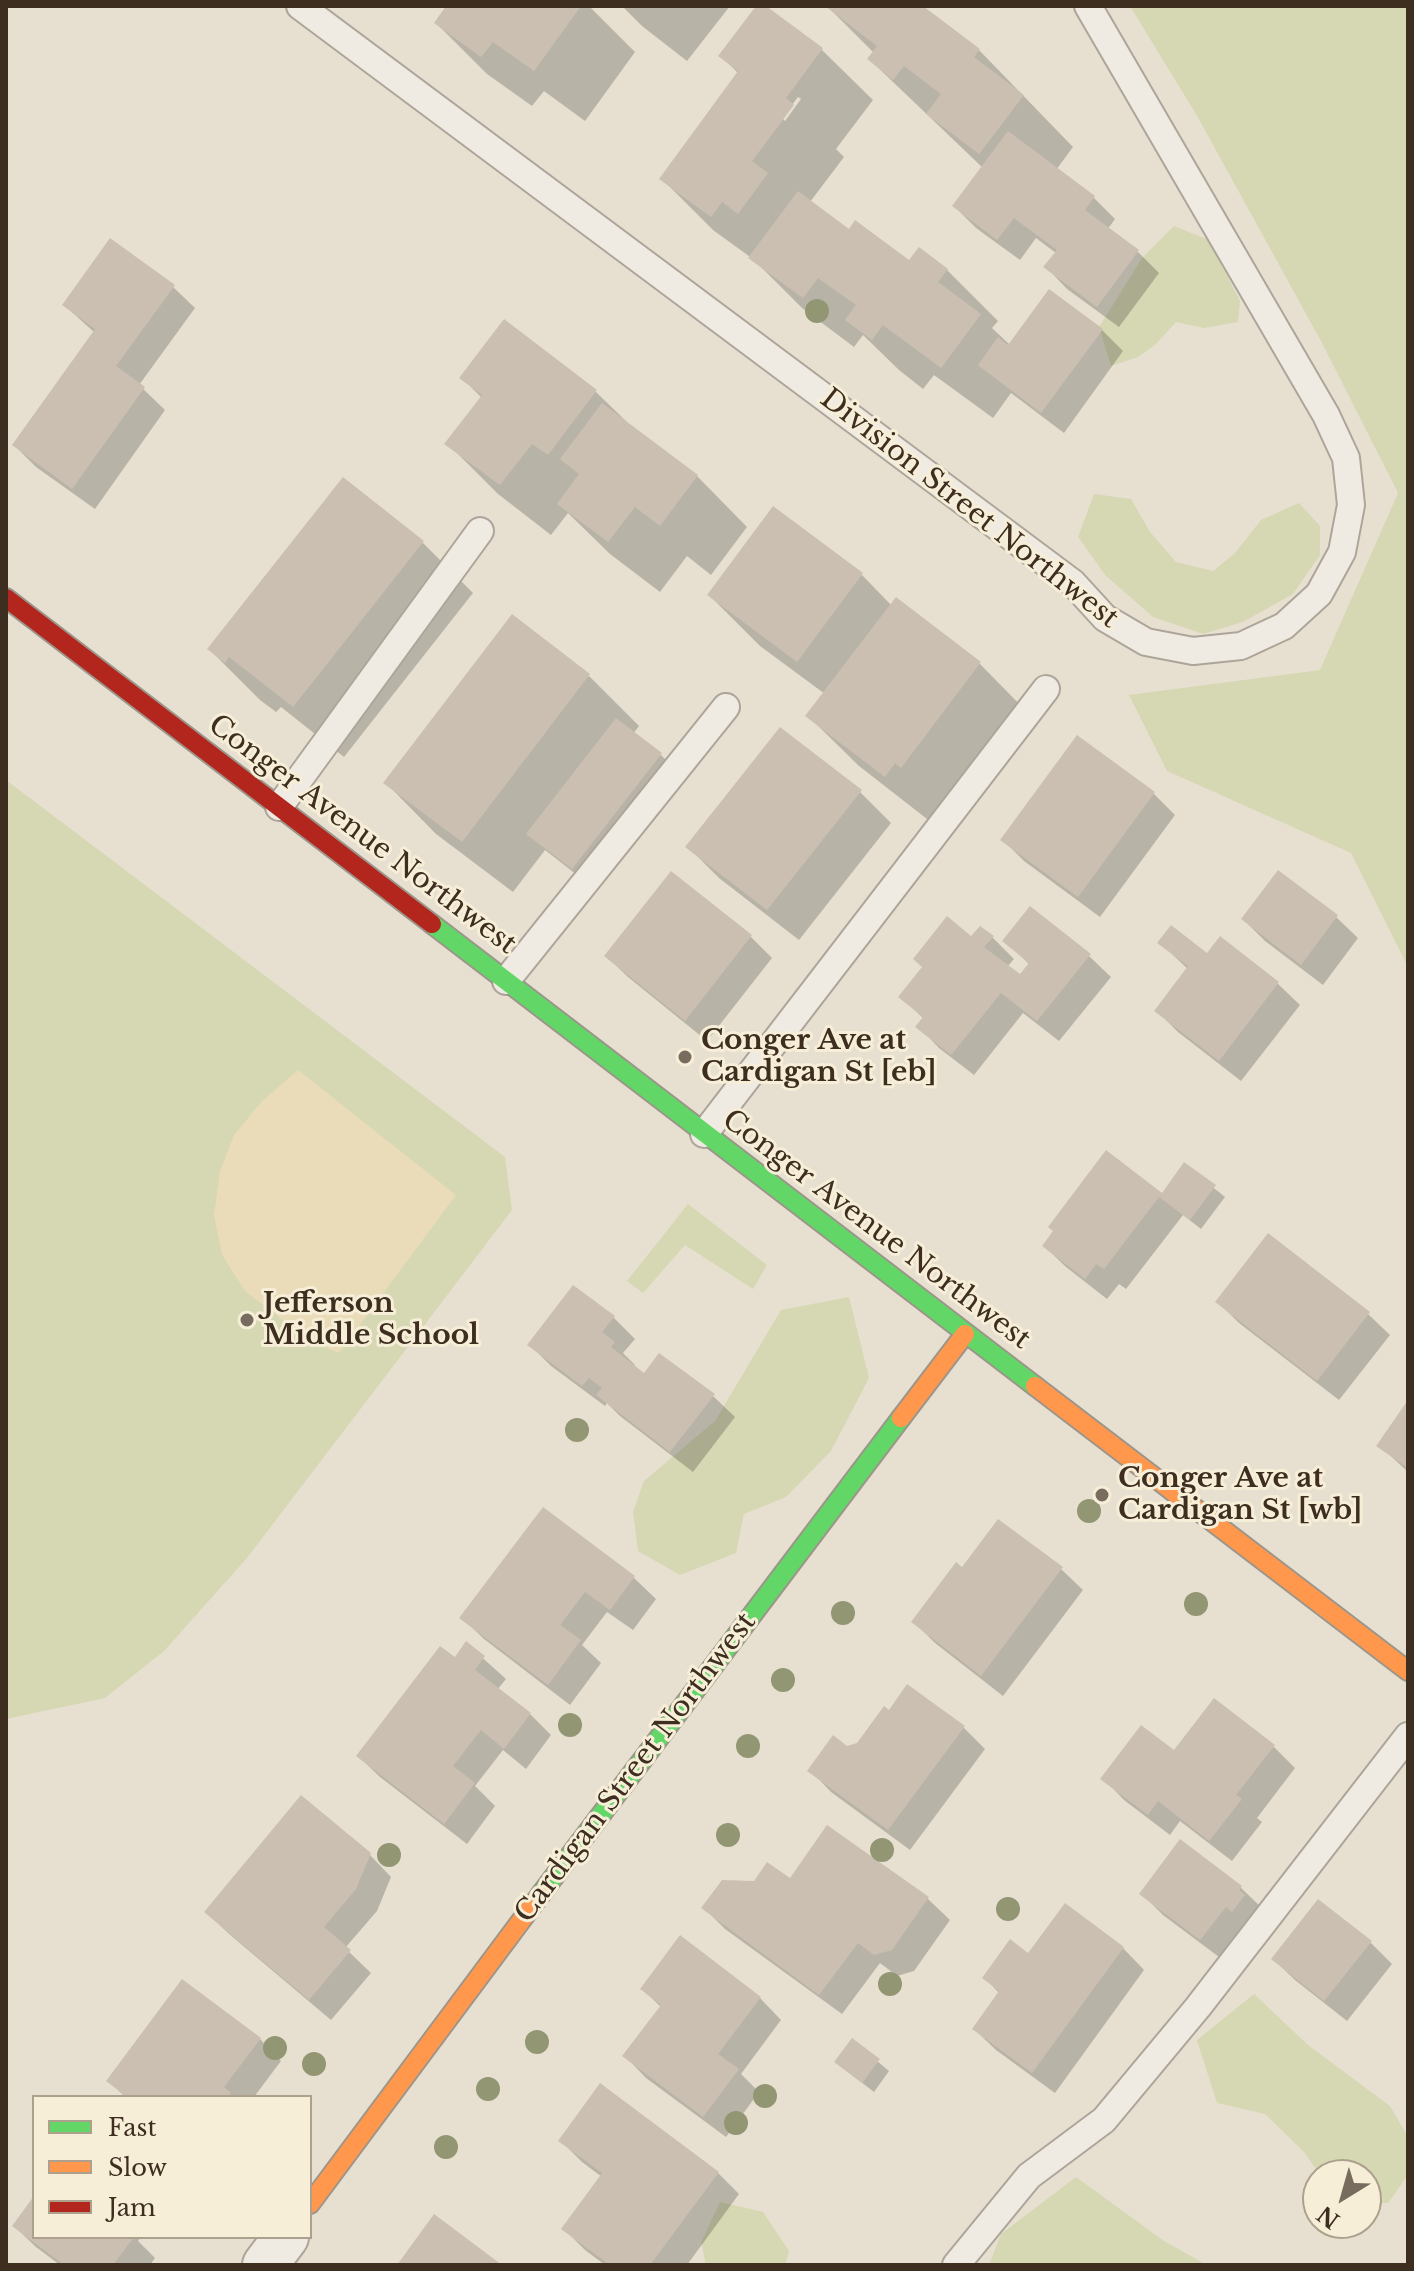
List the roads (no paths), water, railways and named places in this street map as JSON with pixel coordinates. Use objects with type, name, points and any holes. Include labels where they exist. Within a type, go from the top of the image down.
[{"type":"street","name":"Conger Avenue Northwest","points":[[6,598],[1408,1671]]},
{"type":"street","name":"Cardigan Street Northwest","points":[[312,2201],[688,1697],[965,1334]]},
{"type":"street","points":[[265,2265],[284,2239]]},
{"type":"lane","name":"Division Street Northwest","points":[[300,6],[1073,583],[1105,618],[1146,642],[1193,651],[1241,646],[1284,626],[1319,594],[1342,552],[1351,505],[1346,458],[1326,415],[1088,6]]},
{"type":"lane","points":[[279,807],[480,531]]},
{"type":"lane","points":[[704,1134],[1046,689]]},
{"type":"lane","points":[[506,981],[726,707]]},
{"type":"lane","points":[[956,2265],[1029,2176],[1104,2120],[1198,2007],[1408,1736]]},
{"type":"place","name":"Conger Ave at Cardigan St [eb]","points":[[685,1057]]},
{"type":"place","name":"Jefferson Middle School","points":[[247,1320]]},
{"type":"place","name":"Conger Ave at Cardigan St [wb]","points":[[1102,1495]]}]
